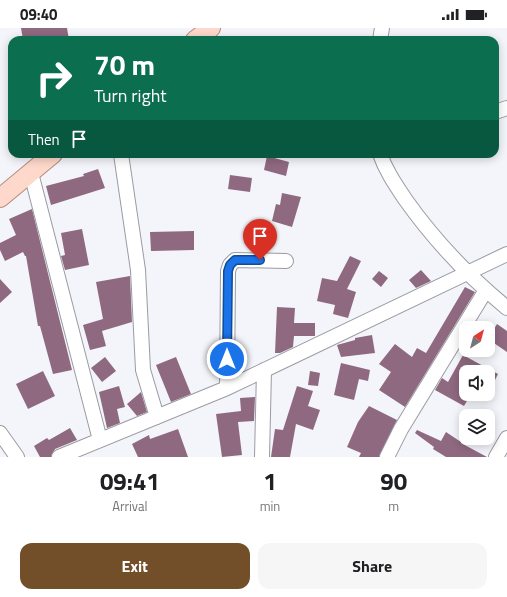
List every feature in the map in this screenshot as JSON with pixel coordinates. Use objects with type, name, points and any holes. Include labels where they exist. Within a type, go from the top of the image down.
[{"type":"main road","points":[[201,36],[211,28]]},
{"type":"main road","points":[[0,198],[48,158]]},
{"type":"street","points":[[122,158],[138,270],[143,370],[157,417]]},
{"type":"street","points":[[381,158],[385,170],[422,223],[466,273],[507,308]]},
{"type":"street","points":[[31,173],[100,440]]},
{"type":"street","points":[[59,457],[227,388],[507,254]]},
{"type":"street","points":[[227,388],[228,271],[230,265],[235,260],[286,261]]},
{"type":"street","points":[[387,457],[401,429],[486,290]]},
{"type":"street","points":[[262,457],[264,370]]},
{"type":"street","points":[[0,433],[17,457]]},
{"type":"street","points":[[496,457],[507,438]]},
{"type":"building","points":[[21,28],[67,28],[68,36],[22,36]]},
{"type":"building","points":[[267,158],[274,158],[289,162],[286,176],[264,170]]},
{"type":"building","points":[[98,169],[105,188],[51,205],[46,186],[84,176],[83,174]]},
{"type":"building","points":[[230,175],[252,178],[250,192],[228,189]]},
{"type":"building","points":[[282,193],[301,197],[292,227],[272,221],[276,204],[280,205]]},
{"type":"building","points":[[32,209],[72,370],[53,374],[40,326],[38,326],[26,256],[23,252],[5,261],[0,250],[0,243],[16,235],[9,219]]},
{"type":"building","points":[[82,229],[89,265],[65,270],[61,256],[65,255],[61,233]]},
{"type":"building","points":[[194,231],[194,250],[151,251],[150,232]]},
{"type":"building","points":[[350,256],[361,261],[347,289],[356,292],[348,318],[333,314],[335,305],[317,301],[322,278],[337,281]]},
{"type":"building","points":[[421,270],[431,281],[416,288],[409,280]]},
{"type":"building","points":[[379,271],[388,278],[381,287],[372,279]]},
{"type":"building","points":[[130,276],[132,322],[102,331],[106,346],[90,350],[83,325],[103,319],[96,282]]},
{"type":"building","points":[[0,279],[12,292],[0,303]]},
{"type":"building","points":[[465,287],[475,292],[405,407],[379,390],[391,372],[379,364],[395,344],[412,357],[417,348],[426,353]]},
{"type":"building","points":[[277,307],[295,308],[294,323],[315,323],[315,336],[294,336],[293,347],[280,353],[275,353]]},
{"type":"building","points":[[497,324],[507,331],[507,352],[495,344],[495,327]]},
{"type":"building","points":[[372,335],[375,353],[341,357],[337,345],[355,340],[355,338]]},
{"type":"building","points":[[105,357],[116,371],[102,382],[91,368]]},
{"type":"building","points":[[176,357],[191,394],[171,402],[156,365]]},
{"type":"building","points":[[462,357],[467,357],[481,365],[459,365],[459,401],[467,401],[464,406],[435,390],[442,378],[448,382]]},
{"type":"building","points":[[341,363],[370,370],[368,381],[359,379],[354,400],[334,395]]},
{"type":"building","points":[[43,371],[55,396],[28,409],[16,384]]},
{"type":"building","points":[[310,371],[320,373],[318,386],[308,385]]},
{"type":"building","points":[[495,372],[498,374],[495,380]]},
{"type":"building","points":[[119,386],[125,407],[117,409],[120,423],[107,428],[99,392]]},
{"type":"building","points":[[297,386],[313,391],[308,406],[320,410],[313,430],[296,424],[290,457],[271,457],[275,429],[283,430]]},
{"type":"building","points":[[141,392],[147,412],[137,416],[127,404]]},
{"type":"building","points":[[255,397],[254,421],[238,422],[242,455],[222,457],[216,414],[241,411],[240,398]]},
{"type":"building","points":[[369,406],[397,420],[379,457],[359,457],[361,453],[347,447],[358,422]]},
{"type":"building","points":[[70,428],[77,440],[55,449],[51,457],[40,457],[34,446],[47,438],[49,440]]},
{"type":"building","points":[[178,429],[188,457],[138,457],[132,444],[149,435],[150,439]]},
{"type":"building","points":[[417,430],[441,441],[446,432],[459,441],[459,445],[465,445],[487,457],[446,457],[433,449],[434,447],[415,433]]},
{"type":"route","points":[[227,359],[228,271],[230,265],[235,260],[260,260]]}]
